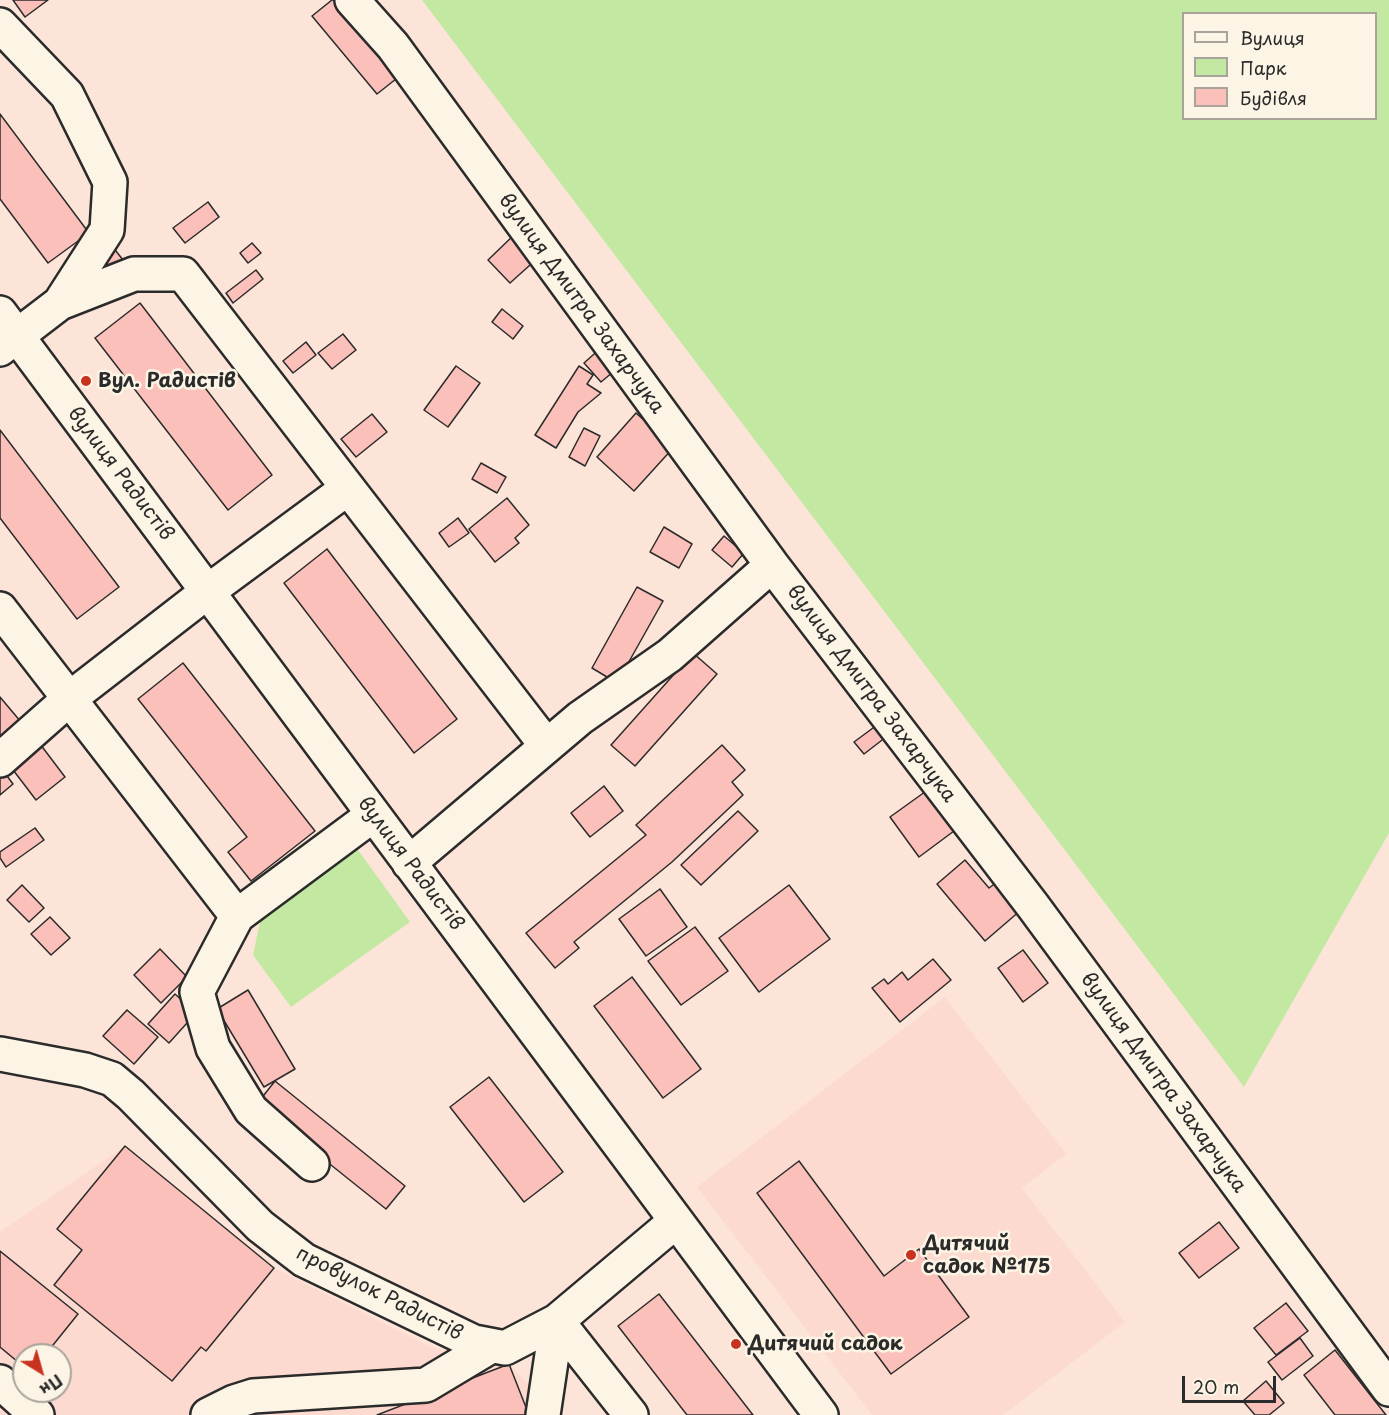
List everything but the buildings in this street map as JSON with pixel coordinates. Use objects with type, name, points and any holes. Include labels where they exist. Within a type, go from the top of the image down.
[{"type":"street","name":"вулиця Дмитра Захарчука","points":[[352,0],[393,46],[772,565],[1033,906],[1389,1389]]},
{"type":"street","points":[[0,25],[67,94],[110,182],[107,230],[60,303]]},
{"type":"street","points":[[6,333],[60,303],[134,274],[183,274],[546,745]]},
{"type":"street","name":"вулиця Радистів","points":[[6,333],[207,592],[821,1415]]},
{"type":"street","points":[[0,760],[69,699],[207,592],[348,488]]},
{"type":"street","points":[[409,863],[546,745],[580,718],[670,655],[772,565]]},
{"type":"street","points":[[0,609],[237,916]]},
{"type":"street","points":[[312,1164],[251,1110],[213,1048],[197,992],[237,916],[374,814]]},
{"type":"street","name":"провулок Радистів","points":[[0,1054],[86,1070],[112,1079],[131,1095],[260,1226],[304,1260],[474,1342],[505,1348],[557,1321],[676,1221]]},
{"type":"street","points":[[543,1415],[557,1321]]},
{"type":"street","points":[[557,1321],[631,1415]]},
{"type":"street","points":[[208,1415],[234,1402],[254,1396],[426,1385],[491,1346]]},
{"type":"street","points":[[0,1382],[37,1415]]},
{"type":"shaded area","name":"Дитячий садок №175","points":[[945,997],[1066,1154],[1022,1188],[1125,1322],[1003,1415],[872,1415],[697,1187]]},
{"type":"shaded area","points":[[125,1146],[274,1268],[431,1347],[509,1364],[557,1415],[0,1415],[0,1232]]},
{"type":"green space","points":[[422,0],[1389,0],[1389,833],[1244,1087]]},
{"type":"green space","points":[[353,843],[410,922],[291,1007],[253,955],[263,908]]},
{"type":"place","name":"Вул. Радистів","points":[[86,381]]},
{"type":"place","name":"Дитячий садок №175","points":[[911,1255]]},
{"type":"place","name":"Дитячий садок","points":[[736,1344]]}]
